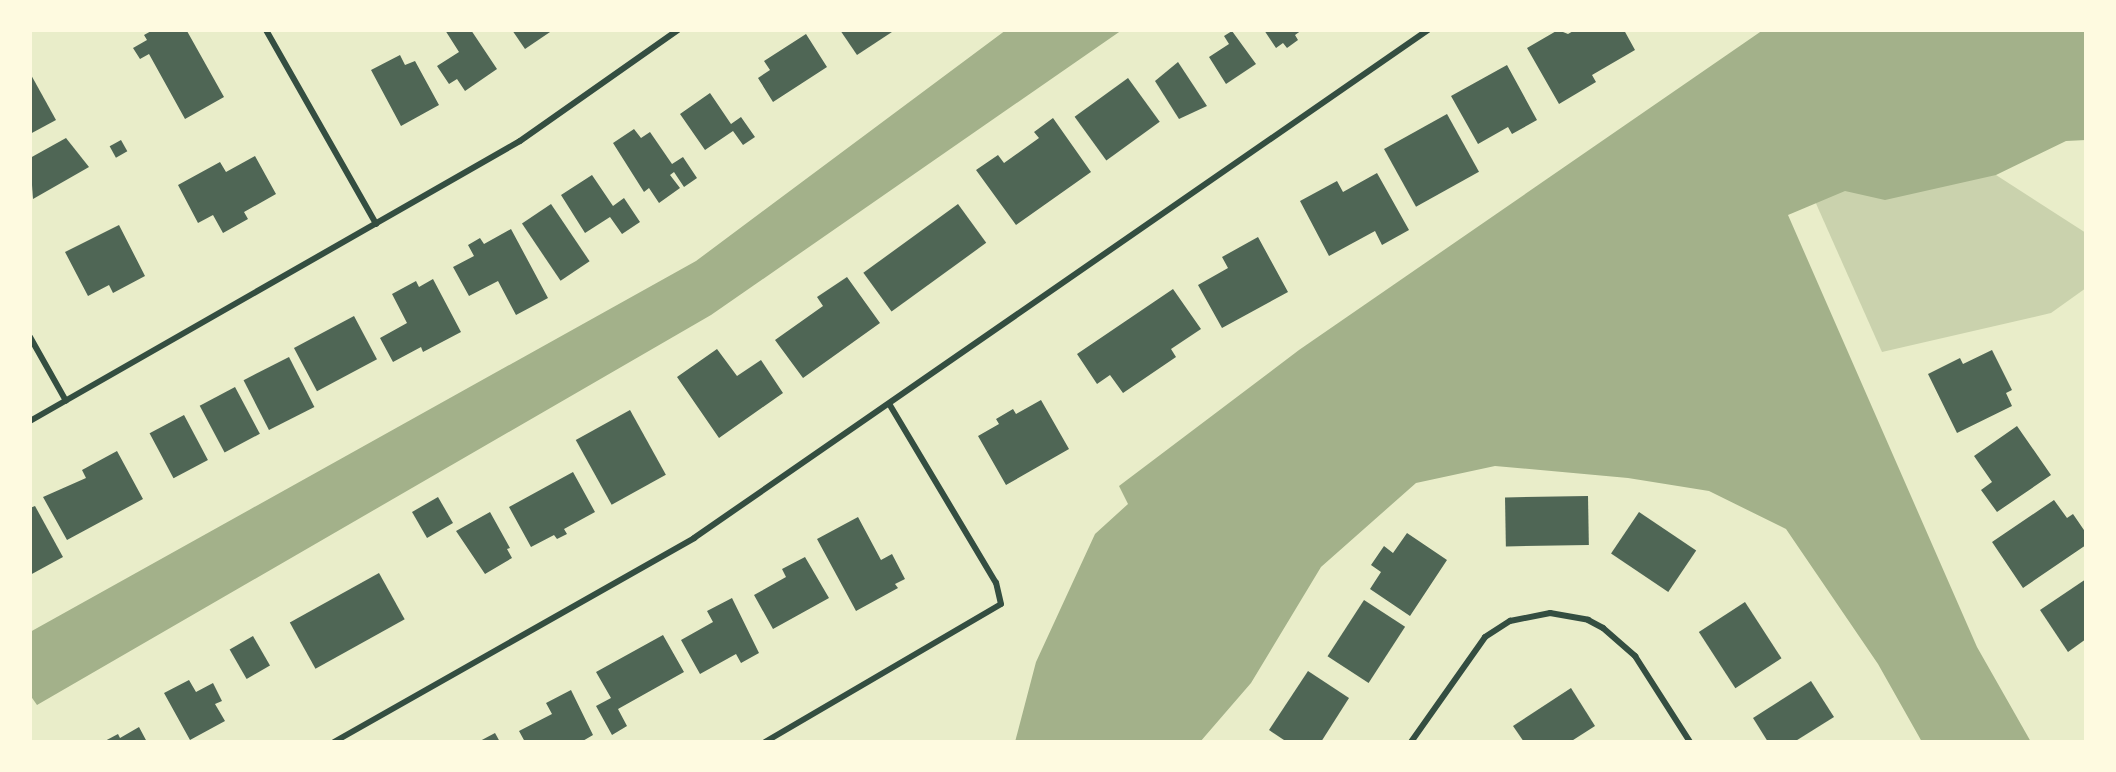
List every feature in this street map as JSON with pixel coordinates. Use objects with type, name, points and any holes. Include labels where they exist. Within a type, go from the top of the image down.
[{"type":"street","points":[[266,30],[376,224]]},
{"type":"street","points":[[30,421],[520,141],[678,30]]},
{"type":"street","points":[[334,742],[694,538],[890,405],[1428,30]]},
{"type":"street","points":[[30,337],[66,401]]},
{"type":"street","points":[[765,742],[1001,604],[996,583],[890,405]]},
{"type":"street","points":[[1411,742],[1485,638],[1510,621],[1550,613],[1588,620],[1603,628],[1635,656],[1690,742]]},
{"type":"shaded area","points":[[1006,30],[1122,30],[711,315],[37,705],[30,695],[30,632],[696,261]]},
{"type":"shaded area","points":[[1763,30],[2086,30],[2086,140],[2066,141],[1996,175],[1885,200],[1845,191],[1788,215],[1977,647],[2031,742],[1922,742],[1878,664],[1786,529],[1709,491],[1628,478],[1495,466],[1416,483],[1321,567],[1251,683],[1200,742],[1015,742],[1036,662],[1095,534],[1128,504],[1119,486],[1299,350]]},
{"type":"shaded area","points":[[1859,162],[1996,175],[2086,233],[2086,288],[2051,313],[1882,352],[1810,190]]},
{"type":"building","points":[[153,30],[187,31],[224,97],[185,119],[149,54],[140,59],[133,48],[147,40],[144,35]]},
{"type":"building","points":[[445,30],[471,30],[497,69],[465,91],[457,79],[449,84],[437,66],[459,52]]},
{"type":"building","points":[[512,30],[553,30],[525,49]]},
{"type":"building","points":[[840,30],[895,30],[857,55]]},
{"type":"building","points":[[1264,30],[1302,30],[1295,35],[1298,40],[1287,48],[1283,43],[1276,48]]},
{"type":"building","points":[[1558,30],[1568,34],[1575,30],[1624,30],[1635,50],[1592,75],[1596,82],[1559,104],[1527,48]]},
{"type":"building","points":[[1232,31],[1256,64],[1226,84],[1209,57],[1229,44],[1224,36]]},
{"type":"building","points":[[806,34],[827,67],[773,102],[758,78],[770,70],[764,61]]},
{"type":"building","points":[[400,55],[405,65],[415,61],[439,105],[401,126],[371,70]]},
{"type":"building","points":[[1178,62],[1207,106],[1179,119],[1155,81]]},
{"type":"building","points":[[1507,65],[1537,120],[1512,134],[1508,127],[1478,144],[1451,96]]},
{"type":"building","points":[[30,73],[56,120],[30,134]]},
{"type":"building","points":[[1128,78],[1160,122],[1106,160],[1075,117]]},
{"type":"building","points":[[710,93],[731,124],[741,117],[755,137],[743,145],[733,131],[705,150],[680,114]]},
{"type":"building","points":[[1447,114],[1479,172],[1416,207],[1384,149]]},
{"type":"building","points":[[1053,118],[1091,172],[1016,225],[976,170],[998,155],[1004,163],[1039,138],[1034,132]]},
{"type":"building","points":[[634,129],[641,138],[650,132],[672,164],[683,157],[697,178],[684,187],[674,172],[670,175],[680,188],[659,203],[649,188],[644,192],[613,143]]},
{"type":"building","points":[[66,138],[89,167],[33,199],[30,158]]},
{"type":"building","points":[[121,140],[127,151],[116,158],[110,146]]},
{"type":"building","points":[[255,156],[276,194],[244,212],[248,219],[223,233],[213,215],[198,223],[178,185],[220,162],[226,172]]},
{"type":"building","points":[[1377,173],[1409,230],[1382,245],[1375,231],[1329,256],[1300,201],[1337,181],[1343,192]]},
{"type":"building","points":[[592,175],[613,206],[624,198],[640,222],[622,234],[610,217],[585,233],[561,195]]},
{"type":"building","points":[[551,204],[590,261],[561,281],[522,224]]},
{"type":"building","points":[[958,204],[986,243],[892,312],[863,273]]},
{"type":"building","points":[[119,225],[145,276],[113,293],[109,285],[88,296],[65,252]]},
{"type":"building","points":[[511,229],[548,298],[516,315],[498,281],[469,296],[453,267],[474,256],[468,245],[480,238],[484,244]]},
{"type":"building","points":[[1258,237],[1288,292],[1222,328],[1198,285],[1228,268],[1222,257]]},
{"type":"building","points":[[847,277],[880,323],[803,378],[775,340],[823,306],[817,297]]},
{"type":"building","points":[[433,279],[461,332],[423,352],[421,347],[393,362],[380,338],[407,323],[392,294],[416,281],[419,287]]},
{"type":"building","points":[[1173,289],[1201,329],[1171,349],[1176,357],[1123,393],[1110,375],[1097,384],[1077,354]]},
{"type":"building","points":[[354,316],[377,359],[317,391],[294,348]]},
{"type":"building","points":[[717,349],[737,376],[761,360],[783,393],[719,438],[677,377]]},
{"type":"building","points":[[1992,350],[2012,390],[2006,393],[2012,406],[1957,433],[1928,374],[1960,358],[1963,364]]},
{"type":"building","points":[[289,357],[314,407],[269,430],[244,380]]},
{"type":"building","points":[[235,387],[260,434],[225,453],[200,406]]},
{"type":"building","points":[[1041,400],[1069,449],[1006,485],[978,436],[999,424],[996,419],[1013,409],[1016,414]]},
{"type":"building","points":[[630,410],[666,475],[612,505],[576,440]]},
{"type":"building","points":[[184,415],[208,460],[174,478],[150,433]]},
{"type":"building","points":[[2017,426],[2051,475],[1997,512],[1981,490],[1992,482],[1974,456]]},
{"type":"building","points":[[117,451],[143,499],[67,540],[43,497],[86,478],[82,470]]},
{"type":"building","points":[[573,472],[595,512],[564,529],[567,534],[557,539],[554,535],[531,547],[509,507]]},
{"type":"building","points":[[1588,496],[1589,545],[1506,546],[1505,497]]},
{"type":"building","points":[[438,497],[453,523],[427,538],[412,512]]},
{"type":"building","points":[[2054,500],[2067,518],[2073,514],[2086,533],[2086,545],[2023,588],[1992,542]]},
{"type":"building","points":[[35,506],[63,557],[30,575],[30,508]]},
{"type":"building","points":[[490,512],[510,548],[507,549],[512,558],[485,574],[456,531]]},
{"type":"building","points":[[1639,512],[1696,551],[1668,592],[1611,553]]},
{"type":"building","points":[[858,517],[881,560],[892,554],[905,579],[895,584],[898,588],[856,611],[817,539]]},
{"type":"building","points":[[1407,533],[1447,560],[1410,616],[1370,589],[1381,572],[1371,565],[1384,546],[1393,553]]},
{"type":"building","points":[[805,557],[829,598],[773,629],[754,595],[786,577],[782,569]]},
{"type":"building","points":[[379,573],[405,619],[315,669],[290,622]]},
{"type":"building","points":[[2086,579],[2086,639],[2068,652],[2040,610]]},
{"type":"building","points":[[732,598],[759,653],[741,663],[736,654],[700,674],[681,640],[713,622],[707,611]]},
{"type":"building","points":[[1364,600],[1405,627],[1369,683],[1328,656]]},
{"type":"building","points":[[1745,602],[1781,658],[1735,688],[1699,632]]},
{"type":"building","points":[[663,635],[684,672],[618,709],[627,726],[612,735],[596,706],[611,698],[596,672]]},
{"type":"building","points":[[253,636],[270,665],[247,679],[230,650]]},
{"type":"building","points":[[1308,671],[1349,698],[1321,742],[1287,742],[1269,730]]},
{"type":"building","points":[[189,680],[196,692],[213,683],[222,701],[215,704],[225,721],[190,740],[164,693]]},
{"type":"building","points":[[1811,681],[1834,717],[1794,742],[1768,742],[1753,718]]},
{"type":"building","points":[[1571,688],[1595,726],[1570,742],[1524,742],[1513,726]]},
{"type":"building","points":[[571,690],[593,735],[581,742],[525,742],[519,731],[552,714],[546,703]]},
{"type":"building","points":[[139,727],[147,742],[103,742],[118,734],[120,738]]},
{"type":"building","points":[[495,733],[500,742],[478,742]]}]
